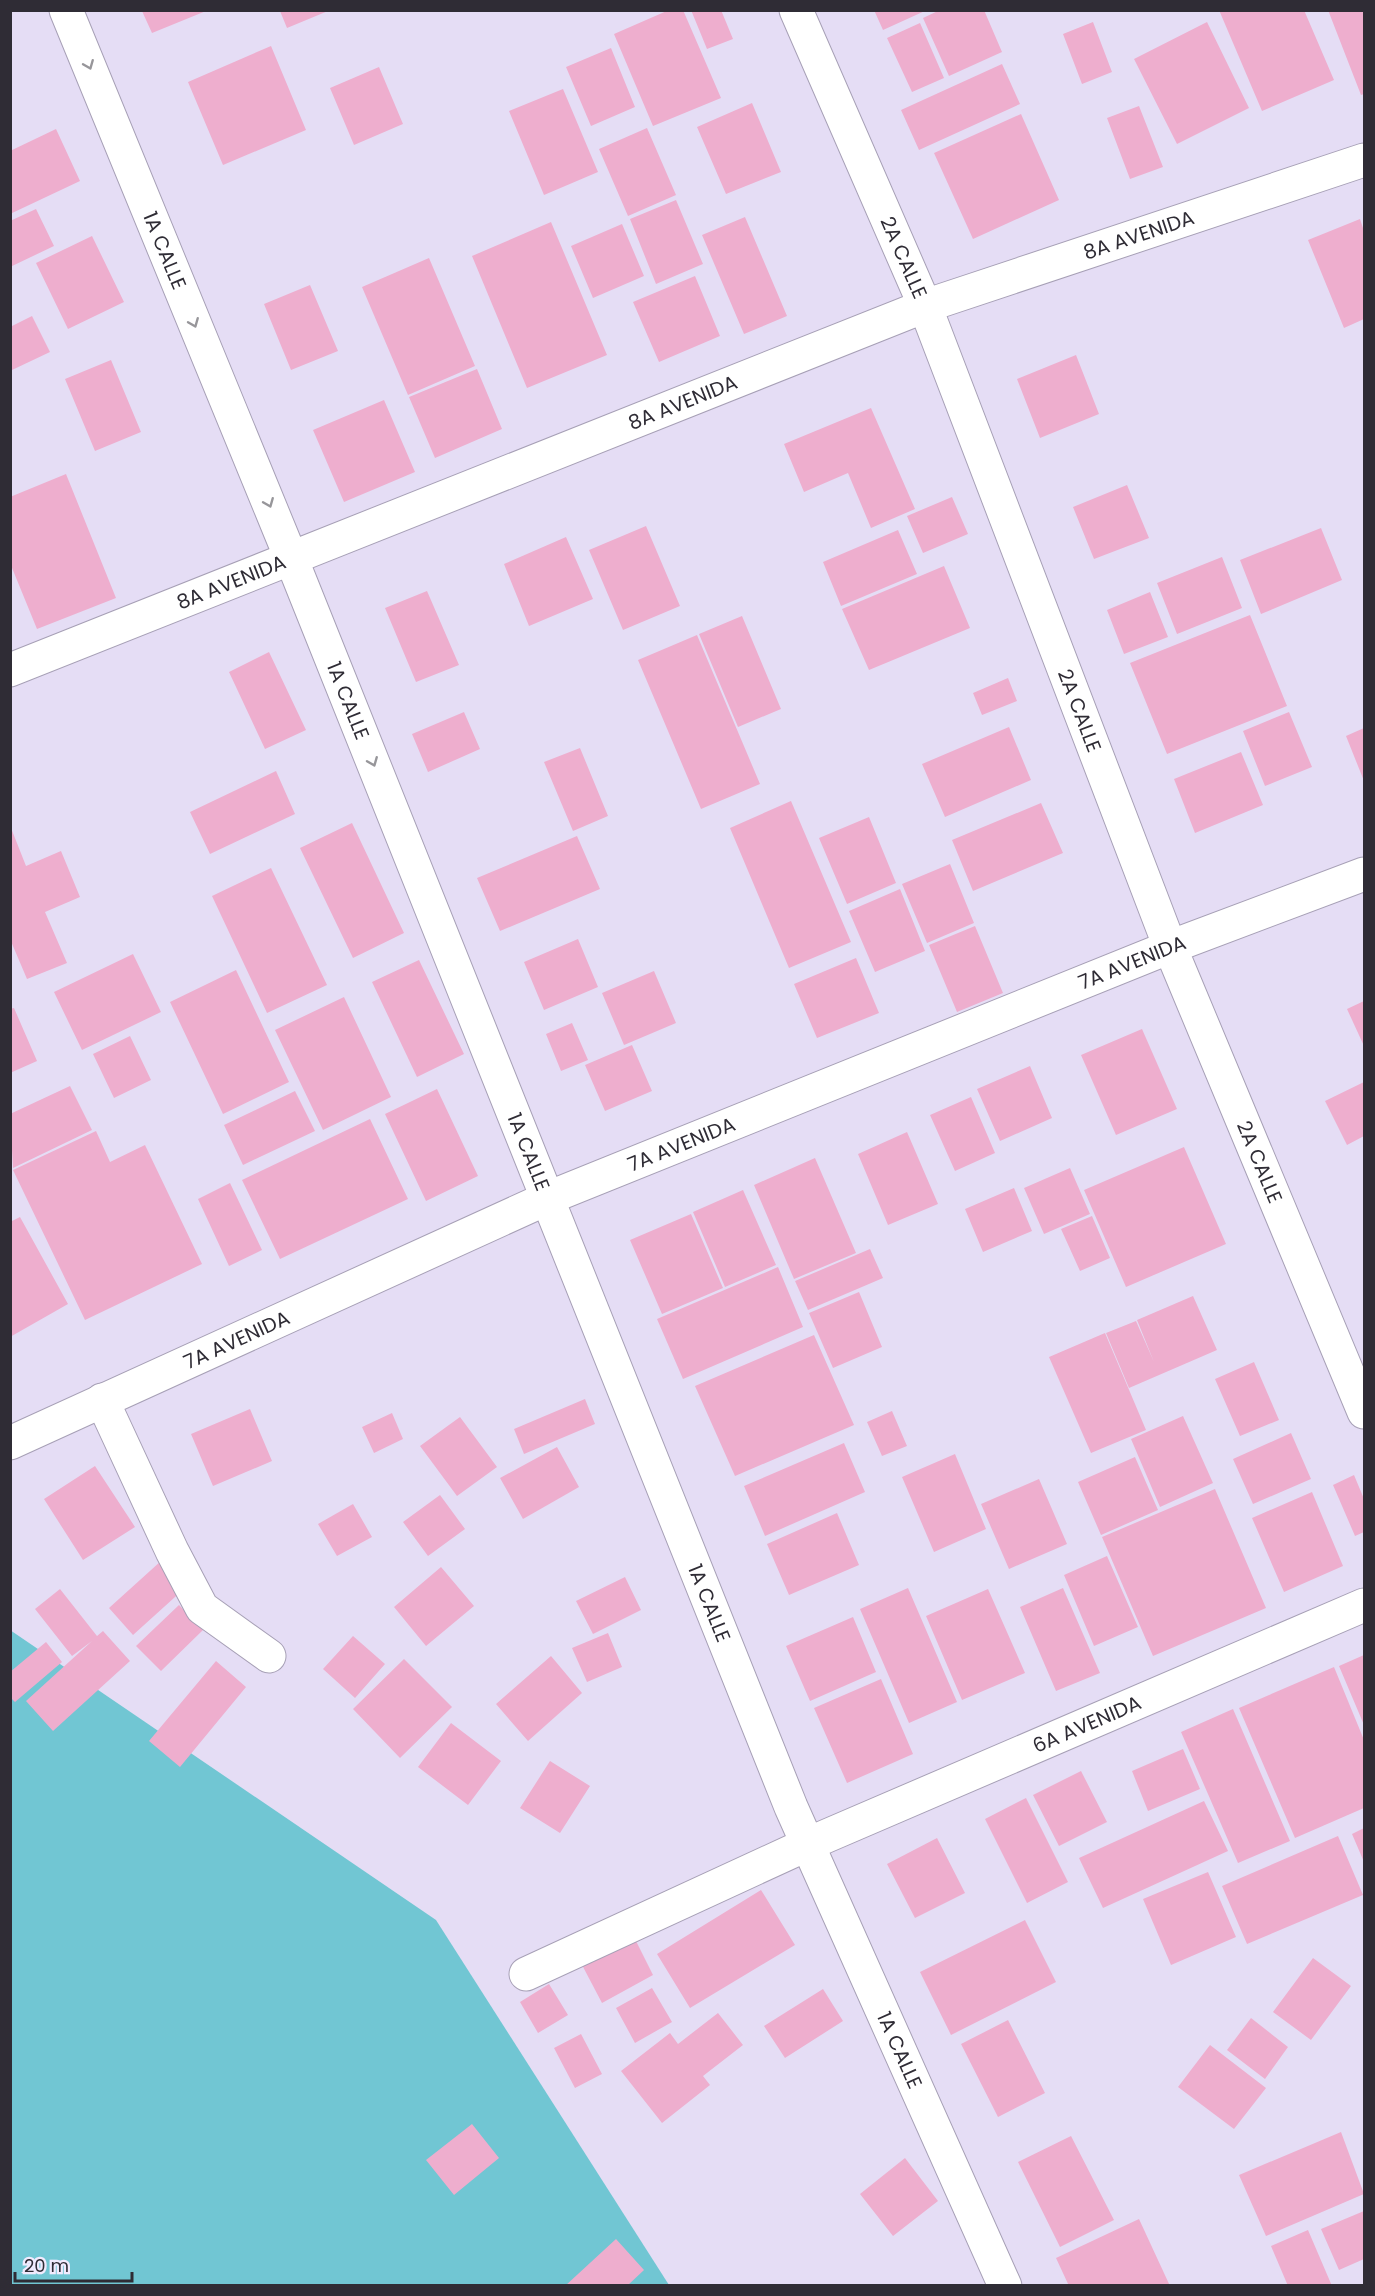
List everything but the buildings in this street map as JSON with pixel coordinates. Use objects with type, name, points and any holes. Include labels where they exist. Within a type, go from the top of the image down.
[{"type":"street","name":"1A CALLE","points":[[66,10],[291,558],[791,1807],[1005,2286]]},
{"type":"street","name":"2A CALLE","points":[[796,10],[925,306],[1170,947],[1365,1412]]},
{"type":"street","name":"8A AVENIDA","points":[[10,670],[925,306],[1365,160]]},
{"type":"street","name":"7A AVENIDA","points":[[10,1443],[548,1198],[1170,947],[1365,874]]},
{"type":"street","points":[[102,1400],[172,1551],[202,1608],[269,1656]]},
{"type":"street","name":"6A AVENIDA","points":[[526,1974],[808,1844],[1365,1605]]},
{"type":"water","points":[[10,1630],[436,1920],[669,2285],[11,2285]]}]
